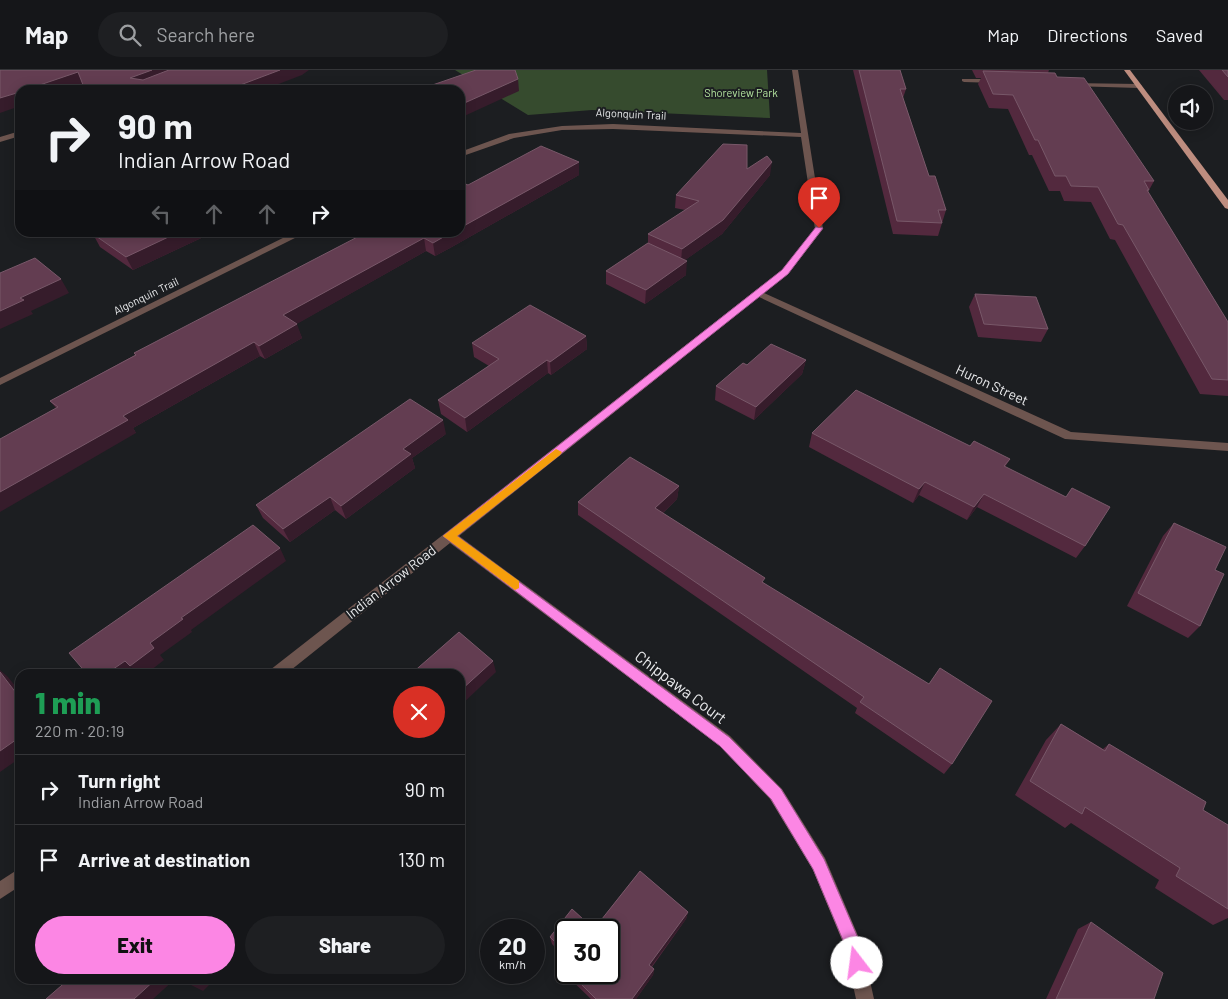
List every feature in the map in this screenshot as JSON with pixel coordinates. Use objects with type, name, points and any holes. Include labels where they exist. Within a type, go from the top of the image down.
[{"type":"main road","points":[[1126,70],[1228,206]]},
{"type":"street","name":"Indian Arrow Road","points":[[281,669],[785,272],[819,228],[795,70]]},
{"type":"street","points":[[964,80],[1003,82]]},
{"type":"street","points":[[1061,84],[1139,86]]},
{"type":"street","name":"Algonquin Trail","points":[[465,153],[485,143],[513,135],[588,125],[805,135]]},
{"type":"street","points":[[0,140],[15,135]]},
{"type":"street","name":"Algonquin Trail","points":[[0,382],[293,237]]},
{"type":"street","name":"Huron Street","points":[[759,294],[1069,436],[1228,447]]},
{"type":"street","name":"Chippawa Court","points":[[449,536],[725,741],[776,794],[819,864],[853,945],[865,999]]},
{"type":"street","points":[[0,892],[15,880]]},
{"type":"green space","name":"Shoreview Park","points":[[455,70],[767,70],[770,118],[592,110],[528,115]]},
{"type":"building","points":[[0,70],[152,70],[130,78],[143,80],[169,70],[280,70],[240,85],[83,85],[78,72],[40,85],[15,85],[15,94],[0,98]]},
{"type":"building","points":[[476,70],[515,70],[518,79],[465,103],[465,85],[432,85]]},
{"type":"building","points":[[859,70],[900,70],[906,89],[900,89],[929,176],[935,176],[946,210],[938,210],[942,223],[897,221]]},
{"type":"building","points":[[1222,70],[1228,70],[1228,77]]},
{"type":"building","points":[[983,71],[1055,73],[1057,77],[1084,78],[1154,181],[1144,181],[1149,190],[1147,190],[1228,322],[1228,380],[1212,379],[1123,225],[1118,224],[1098,187],[1071,186],[1066,176],[1055,176],[1013,95],[993,94]]},
{"type":"building","points":[[723,144],[747,145],[747,169],[767,156],[772,162],[723,220],[682,249],[648,234],[699,201],[676,195]]},
{"type":"building","points":[[541,146],[579,162],[465,225],[465,184],[468,185]]},
{"type":"building","points":[[97,237],[168,237],[126,257]]},
{"type":"building","points":[[357,237],[443,237],[433,243],[424,238],[283,315],[297,324],[259,346],[254,342],[123,416],[128,420],[0,492],[0,439],[58,407],[50,401],[136,355],[134,353]]},
{"type":"building","points":[[648,243],[687,261],[646,290],[606,271]]},
{"type":"building","points":[[35,258],[61,279],[20,298],[24,300],[0,311],[0,273]]},
{"type":"building","points":[[975,294],[1036,297],[1048,329],[984,324]]},
{"type":"building","points":[[530,305],[586,336],[550,362],[547,360],[465,418],[438,400],[499,359],[472,343]]},
{"type":"building","points":[[771,344],[806,360],[756,407],[716,386],[743,363],[747,365]]},
{"type":"building","points":[[856,390],[970,446],[974,441],[1010,459],[1004,466],[1066,497],[1072,488],[1110,507],[1085,546],[984,494],[974,507],[925,482],[919,489],[812,433]]},
{"type":"building","points":[[410,399],[443,420],[403,449],[411,454],[341,506],[330,497],[283,529],[256,505]]},
{"type":"building","points":[[630,457],[679,486],[655,508],[765,578],[762,582],[929,684],[940,668],[992,701],[952,764],[860,702],[864,697],[578,502]]},
{"type":"building","points":[[1174,523],[1226,547],[1215,570],[1224,574],[1200,626],[1138,593]]},
{"type":"building","points":[[253,525],[280,548],[181,618],[183,619],[150,643],[154,648],[130,666],[125,661],[113,669],[83,669],[69,653]]},
{"type":"building","points":[[459,632],[493,661],[465,686],[465,669],[417,669]]},
{"type":"building","points":[[0,672],[15,692],[15,740],[0,751]]},
{"type":"building","points":[[1061,724],[1105,751],[1109,744],[1206,802],[1203,810],[1228,825],[1228,909],[1176,876],[1180,868],[1085,807],[1082,814],[1030,781]]},
{"type":"building","points":[[640,871],[688,912],[649,965],[654,969],[632,999],[596,999],[581,984],[620,984],[620,919],[602,919]]},
{"type":"building","points":[[572,909],[583,919],[564,919]]},
{"type":"building","points":[[1091,922],[1163,973],[1154,999],[1056,999]]},
{"type":"building","points":[[555,931],[555,942],[550,937]]},
{"type":"building","points":[[63,984],[150,984],[134,999],[46,999]]},
{"type":"slow traffic","points":[[515,585],[449,536],[556,452]]},
{"type":"route","points":[[819,228],[785,272],[449,536],[725,741],[776,794],[819,864],[853,945],[857,963]]}]
